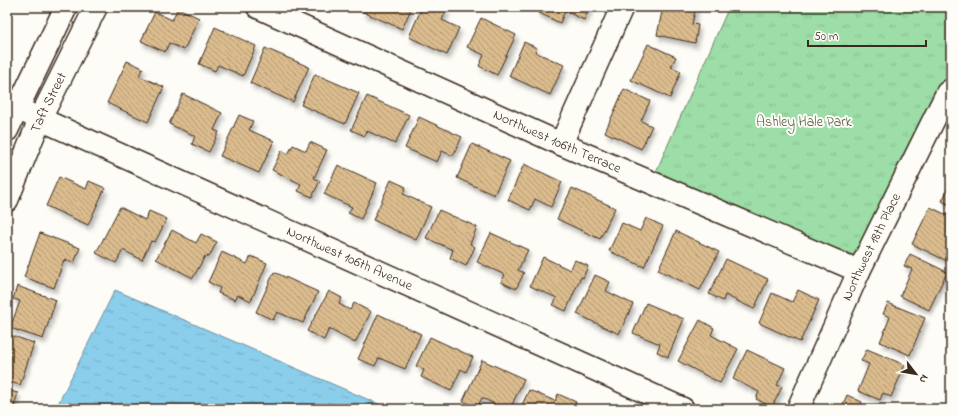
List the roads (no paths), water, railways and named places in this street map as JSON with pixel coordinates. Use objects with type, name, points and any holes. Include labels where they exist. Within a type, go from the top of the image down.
[{"type":"street","name":"Taft Street","points":[[7,130],[16,108],[66,7]]},
{"type":"street","name":"Taft Street","points":[[7,200],[40,119],[96,7]]},
{"type":"street","name":"Northwest 106th Terrace","points":[[258,7],[560,144],[859,271]]},
{"type":"street","points":[[560,144],[622,7]]},
{"type":"street","name":"Northwest 18th Place","points":[[798,409],[859,271],[947,93],[951,90]]},
{"type":"street","name":"Northwest 106th Avenue","points":[[16,108],[684,409]]},
{"type":"water","points":[[115,290],[390,409],[57,409],[56,408]]},
{"type":"park label","name":"Ashley Hale Park","points":[[804,122]]}]
